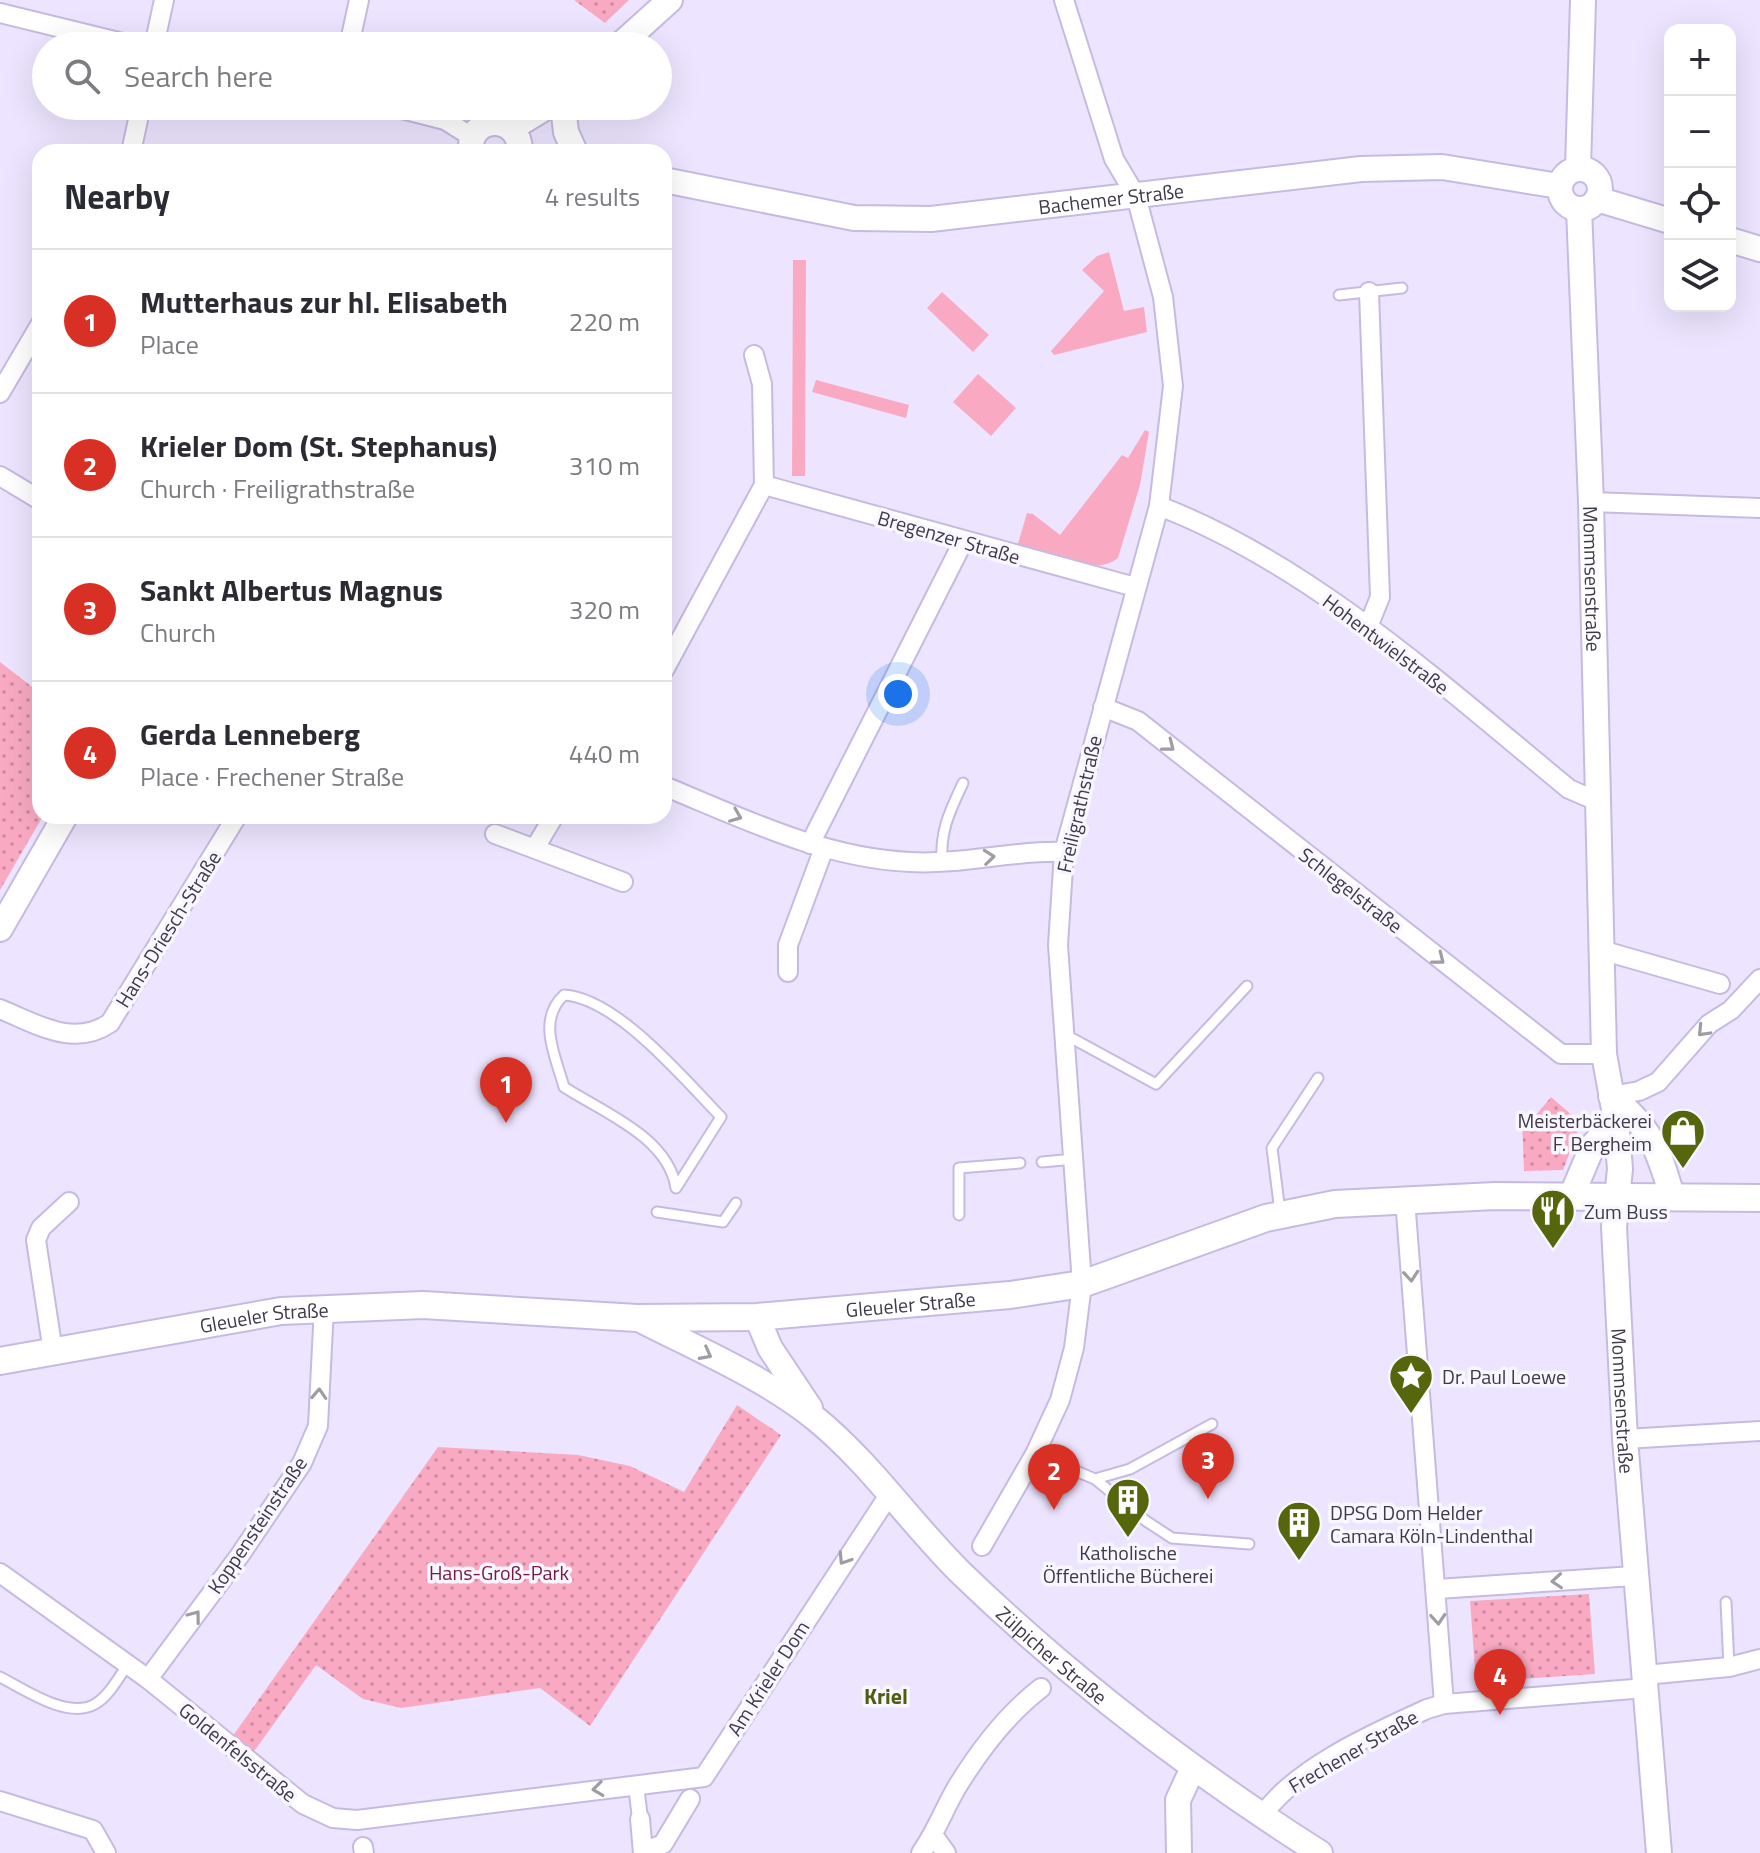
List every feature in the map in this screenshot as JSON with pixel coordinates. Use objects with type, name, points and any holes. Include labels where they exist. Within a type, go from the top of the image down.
[{"type":"main road","name":"Gleueler Straße","points":[[0,1361],[281,1311],[324,1307],[423,1305],[637,1318],[757,1317],[1010,1295],[1082,1284],[1281,1215],[1335,1204],[1405,1199],[1616,1196],[1760,1198]]},
{"type":"street","points":[[157,32],[164,0]]},
{"type":"street","points":[[352,32],[359,0]]},
{"type":"street","points":[[635,32],[670,0]]},
{"type":"street","name":"Freiligrathstraße","points":[[982,1546],[1035,1454],[1060,1400],[1074,1348],[1082,1284],[1058,945],[1064,852],[1159,506],[1171,425],[1170,338],[1163,297],[1136,196],[1114,159],[1064,0]]},
{"type":"street","points":[[1578,168],[1583,0]]},
{"type":"street","points":[[0,13],[78,32]]},
{"type":"street","points":[[133,144],[138,120]]},
{"type":"street","points":[[445,120],[472,144],[478,129],[492,122],[521,144]]},
{"type":"street","points":[[523,144],[539,120]]},
{"type":"street","points":[[565,120],[571,144]]},
{"type":"street","name":"Bachemer Straße","points":[[672,182],[854,218],[931,219],[1361,169],[1442,167],[1559,186]]},
{"type":"street","points":[[1588,204],[1600,187],[1595,175],[1578,168],[1566,174],[1559,186],[1562,199],[1664,220]]},
{"type":"street","name":"Mommsenstraße","points":[[1588,204],[1591,502],[1604,1054],[1614,1108],[1620,1169],[1614,1227],[1625,1439],[1659,1853]]},
{"type":"street","points":[[1736,242],[1760,249]]},
{"type":"street","points":[[1368,627],[1380,597],[1369,292]]},
{"type":"street","points":[[0,393],[32,339]]},
{"type":"street","points":[[672,655],[764,485],[762,384],[754,355]]},
{"type":"street","points":[[0,476],[32,495]]},
{"type":"street","name":"Bregenzer Straße","points":[[764,485],[1135,587]]},
{"type":"street","points":[[1591,502],[1760,508]]},
{"type":"street","name":"Hohentwielstraße","points":[[1159,506],[1186,516],[1265,561],[1368,627],[1569,789],[1599,802]]},
{"type":"street","points":[[788,972],[788,945],[817,846],[963,542]]},
{"type":"street","name":"Schlegelstraße","points":[[1103,707],[1138,721],[1561,1054],[1604,1054]]},
{"type":"street","points":[[672,789],[817,846],[889,860],[942,862],[1064,852]]},
{"type":"street","points":[[0,929],[60,824]]},
{"type":"street","name":"Hans-Driesch-Straße","points":[[0,1009],[77,1037],[97,1032],[110,1023],[232,824]]},
{"type":"street","points":[[535,848],[549,824]]},
{"type":"street","points":[[495,834],[623,882]]},
{"type":"street","points":[[1601,950],[1720,984]]},
{"type":"street","points":[[1571,1197],[1593,1145],[1614,1108],[1658,1082],[1709,1024],[1731,1010],[1760,979]]},
{"type":"street","points":[[1614,1108],[1640,1120],[1661,1156],[1672,1196]]},
{"type":"street","points":[[1405,1199],[1444,1704]]},
{"type":"street","points":[[53,1352],[36,1240],[41,1228],[69,1202]]},
{"type":"street","name":"Koppensteinstraße","points":[[148,1679],[240,1555],[302,1463],[318,1426],[324,1307]]},
{"type":"street","name":"Zülpicher Straße","points":[[757,1317],[770,1348],[818,1420],[970,1581],[1064,1665],[1192,1770],[1320,1853]]},
{"type":"street","name":"Zülpicher Straße","points":[[637,1318],[776,1391],[818,1420]]},
{"type":"street","points":[[1625,1439],[1760,1431]]},
{"type":"street","name":"Am Krieler Dom","points":[[636,1785],[643,1852],[663,1844],[889,1495]]},
{"type":"street","name":"Goldenfelsstraße","points":[[0,1573],[148,1679],[303,1804],[333,1818],[357,1820],[704,1777]]},
{"type":"street","points":[[1437,1589],[1634,1576]]},
{"type":"street","name":"Frechener Straße","points":[[1262,1816],[1280,1793],[1308,1773],[1396,1723],[1444,1704],[1645,1681],[1760,1659]]},
{"type":"street","points":[[921,1853],[957,1787],[1016,1707],[1041,1688]]},
{"type":"street","points":[[1179,1853],[1175,1815],[1179,1793],[1192,1770]]},
{"type":"street","points":[[0,1801],[93,1830],[106,1853]]},
{"type":"street","points":[[357,1820],[364,1850]]},
{"type":"street","points":[[933,1835],[946,1853]]},
{"type":"lane","points":[[1339,295],[1402,288]]},
{"type":"lane","points":[[942,862],[943,829],[963,783]]},
{"type":"lane","points":[[1066,1035],[1149,1084],[1156,1084],[1247,986]]},
{"type":"lane","points":[[564,995],[579,996],[618,1020],[671,1066],[721,1117],[676,1188],[673,1167],[658,1147],[564,1087],[548,1027],[553,1005],[564,995]]},
{"type":"lane","points":[[1281,1215],[1272,1148],[1318,1078]]},
{"type":"lane","points":[[1042,1162],[1074,1159]]},
{"type":"lane","points":[[959,1215],[959,1168],[1020,1163]]},
{"type":"lane","points":[[657,1212],[723,1222],[736,1203]]},
{"type":"lane","points":[[1095,1479],[1130,1469],[1212,1424]]},
{"type":"lane","points":[[1035,1454],[1095,1479],[1172,1538],[1249,1544]]},
{"type":"lane","points":[[1726,1602],[1729,1667]]},
{"type":"lane","points":[[0,1677],[61,1706],[79,1708],[95,1704],[128,1664]]},
{"type":"green space","points":[[574,0],[629,0],[605,23]]},
{"type":"green space","points":[[1109,252],[1124,311],[1144,307],[1147,332],[1054,355],[1051,351],[1104,291],[1082,270],[1097,256]]},
{"type":"green space","points":[[793,260],[806,260],[805,476],[792,476]]},
{"type":"green space","points":[[942,292],[989,335],[973,352],[927,308]]},
{"type":"green space","points":[[978,374],[1016,408],[991,436],[953,402]]},
{"type":"green space","points":[[816,380],[909,405],[906,418],[812,392]]},
{"type":"green space","points":[[1145,430],[1149,432],[1140,485],[1118,558],[1108,564],[1083,565],[1017,547],[1027,513],[1033,514],[1060,535],[1122,455],[1128,458]]},
{"type":"green space","points":[[0,662],[32,687],[32,824],[38,824],[0,890]]},
{"type":"green space","points":[[1551,1097],[1581,1123],[1563,1170],[1524,1171],[1522,1118],[1532,1120]]},
{"type":"green space","name":"Hans-Groß-Park","points":[[737,1405],[781,1435],[590,1726],[540,1688],[401,1708],[363,1699],[316,1665],[253,1753],[232,1737],[438,1447],[578,1455],[630,1466],[684,1492]]},
{"type":"green space","points":[[1589,1594],[1595,1674],[1476,1682],[1470,1601]]},
{"type":"place","name":"Mutterhaus zur hl. Elisabeth","points":[[506,1123]]},
{"type":"place","name":"Meisterbäckerei F. Bergheim","points":[[1683,1170]]},
{"type":"place","name":"Zum Buss","points":[[1553,1250]]},
{"type":"place","name":"Dr. Paul Loewe","points":[[1411,1415]]},
{"type":"place","name":"Sankt Albertus Magnus","points":[[1208,1499]]},
{"type":"place","name":"Krieler Dom (St. Stephanus)","points":[[1054,1510]]},
{"type":"place","name":"Katholische Öffentliche Bücherei","points":[[1128,1539]]},
{"type":"place","name":"DPSG Dom Helder Camara Köln-Lindenthal","points":[[1299,1562]]},
{"type":"place","name":"Gerda Lenneberg","points":[[1500,1715]]},
{"type":"district","name":"Kriel","points":[[886,1696]]}]
